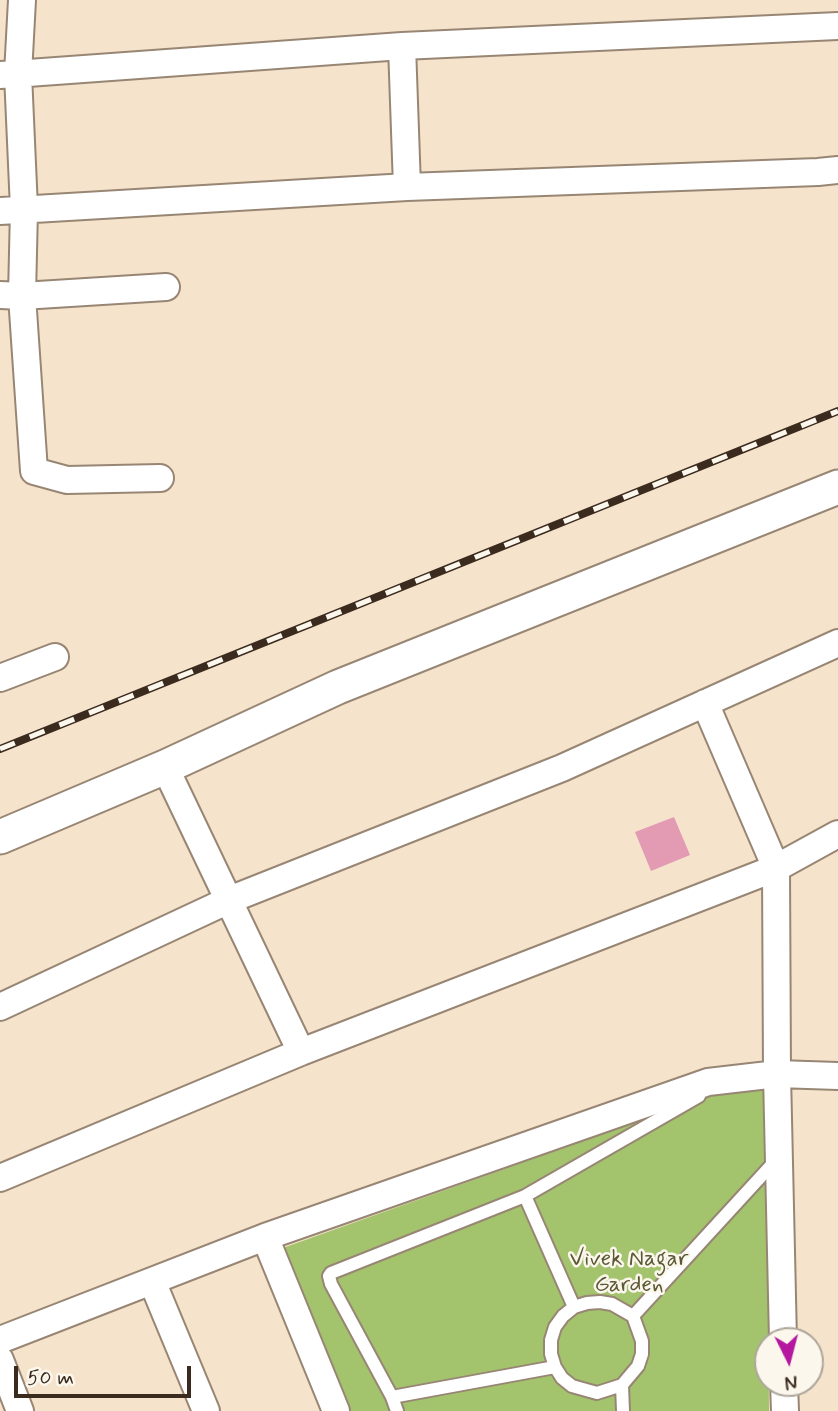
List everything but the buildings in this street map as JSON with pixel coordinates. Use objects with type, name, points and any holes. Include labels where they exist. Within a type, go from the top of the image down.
[{"type":"street","points":[[22,0],[9,75],[11,296],[34,471],[67,480],[160,478]]},
{"type":"street","points":[[9,75],[402,46],[838,26]]},
{"type":"street","points":[[402,46],[407,187]]},
{"type":"street","points":[[12,210],[407,187],[838,170]]},
{"type":"street","points":[[11,296],[166,287]]},
{"type":"street","points":[[0,837],[165,767],[338,687],[838,488]]},
{"type":"street","points":[[0,1006],[229,900],[562,768],[838,643]]},
{"type":"street","points":[[0,678],[55,657]]},
{"type":"street","points":[[705,703],[776,868],[783,1327]]},
{"type":"street","points":[[165,767],[301,1052]]},
{"type":"street","points":[[0,1178],[301,1052],[776,868],[838,834]]},
{"type":"street","points":[[0,1340],[265,1237],[708,1082],[777,1074],[838,1076]]},
{"type":"street","points":[[265,1237],[336,1411]]},
{"type":"street","points":[[152,1281],[206,1411]]},
{"type":"street","points":[[0,1360],[20,1411]]},
{"type":"lane","points":[[397,1411],[331,1284],[331,1273],[525,1196],[728,1080]]},
{"type":"lane","points":[[633,1316],[779,1158]]},
{"type":"lane","points":[[525,1196],[574,1307]]},
{"type":"lane","points":[[600,1302],[611,1304],[633,1316],[642,1341],[642,1354],[638,1366],[622,1385],[597,1393],[584,1391],[562,1378],[555,1367],[551,1354],[555,1327],[574,1307],[600,1302]]},
{"type":"lane","points":[[392,1397],[555,1367]]},
{"type":"lane","points":[[622,1385],[623,1411]]},
{"type":"green space","name":"Vivek Nagar Garden","points":[[766,1087],[768,1327],[754,1327],[754,1397],[769,1397],[769,1411],[348,1411],[280,1249],[723,1091]]},
{"type":"railway","points":[[0,749],[838,411]]}]
